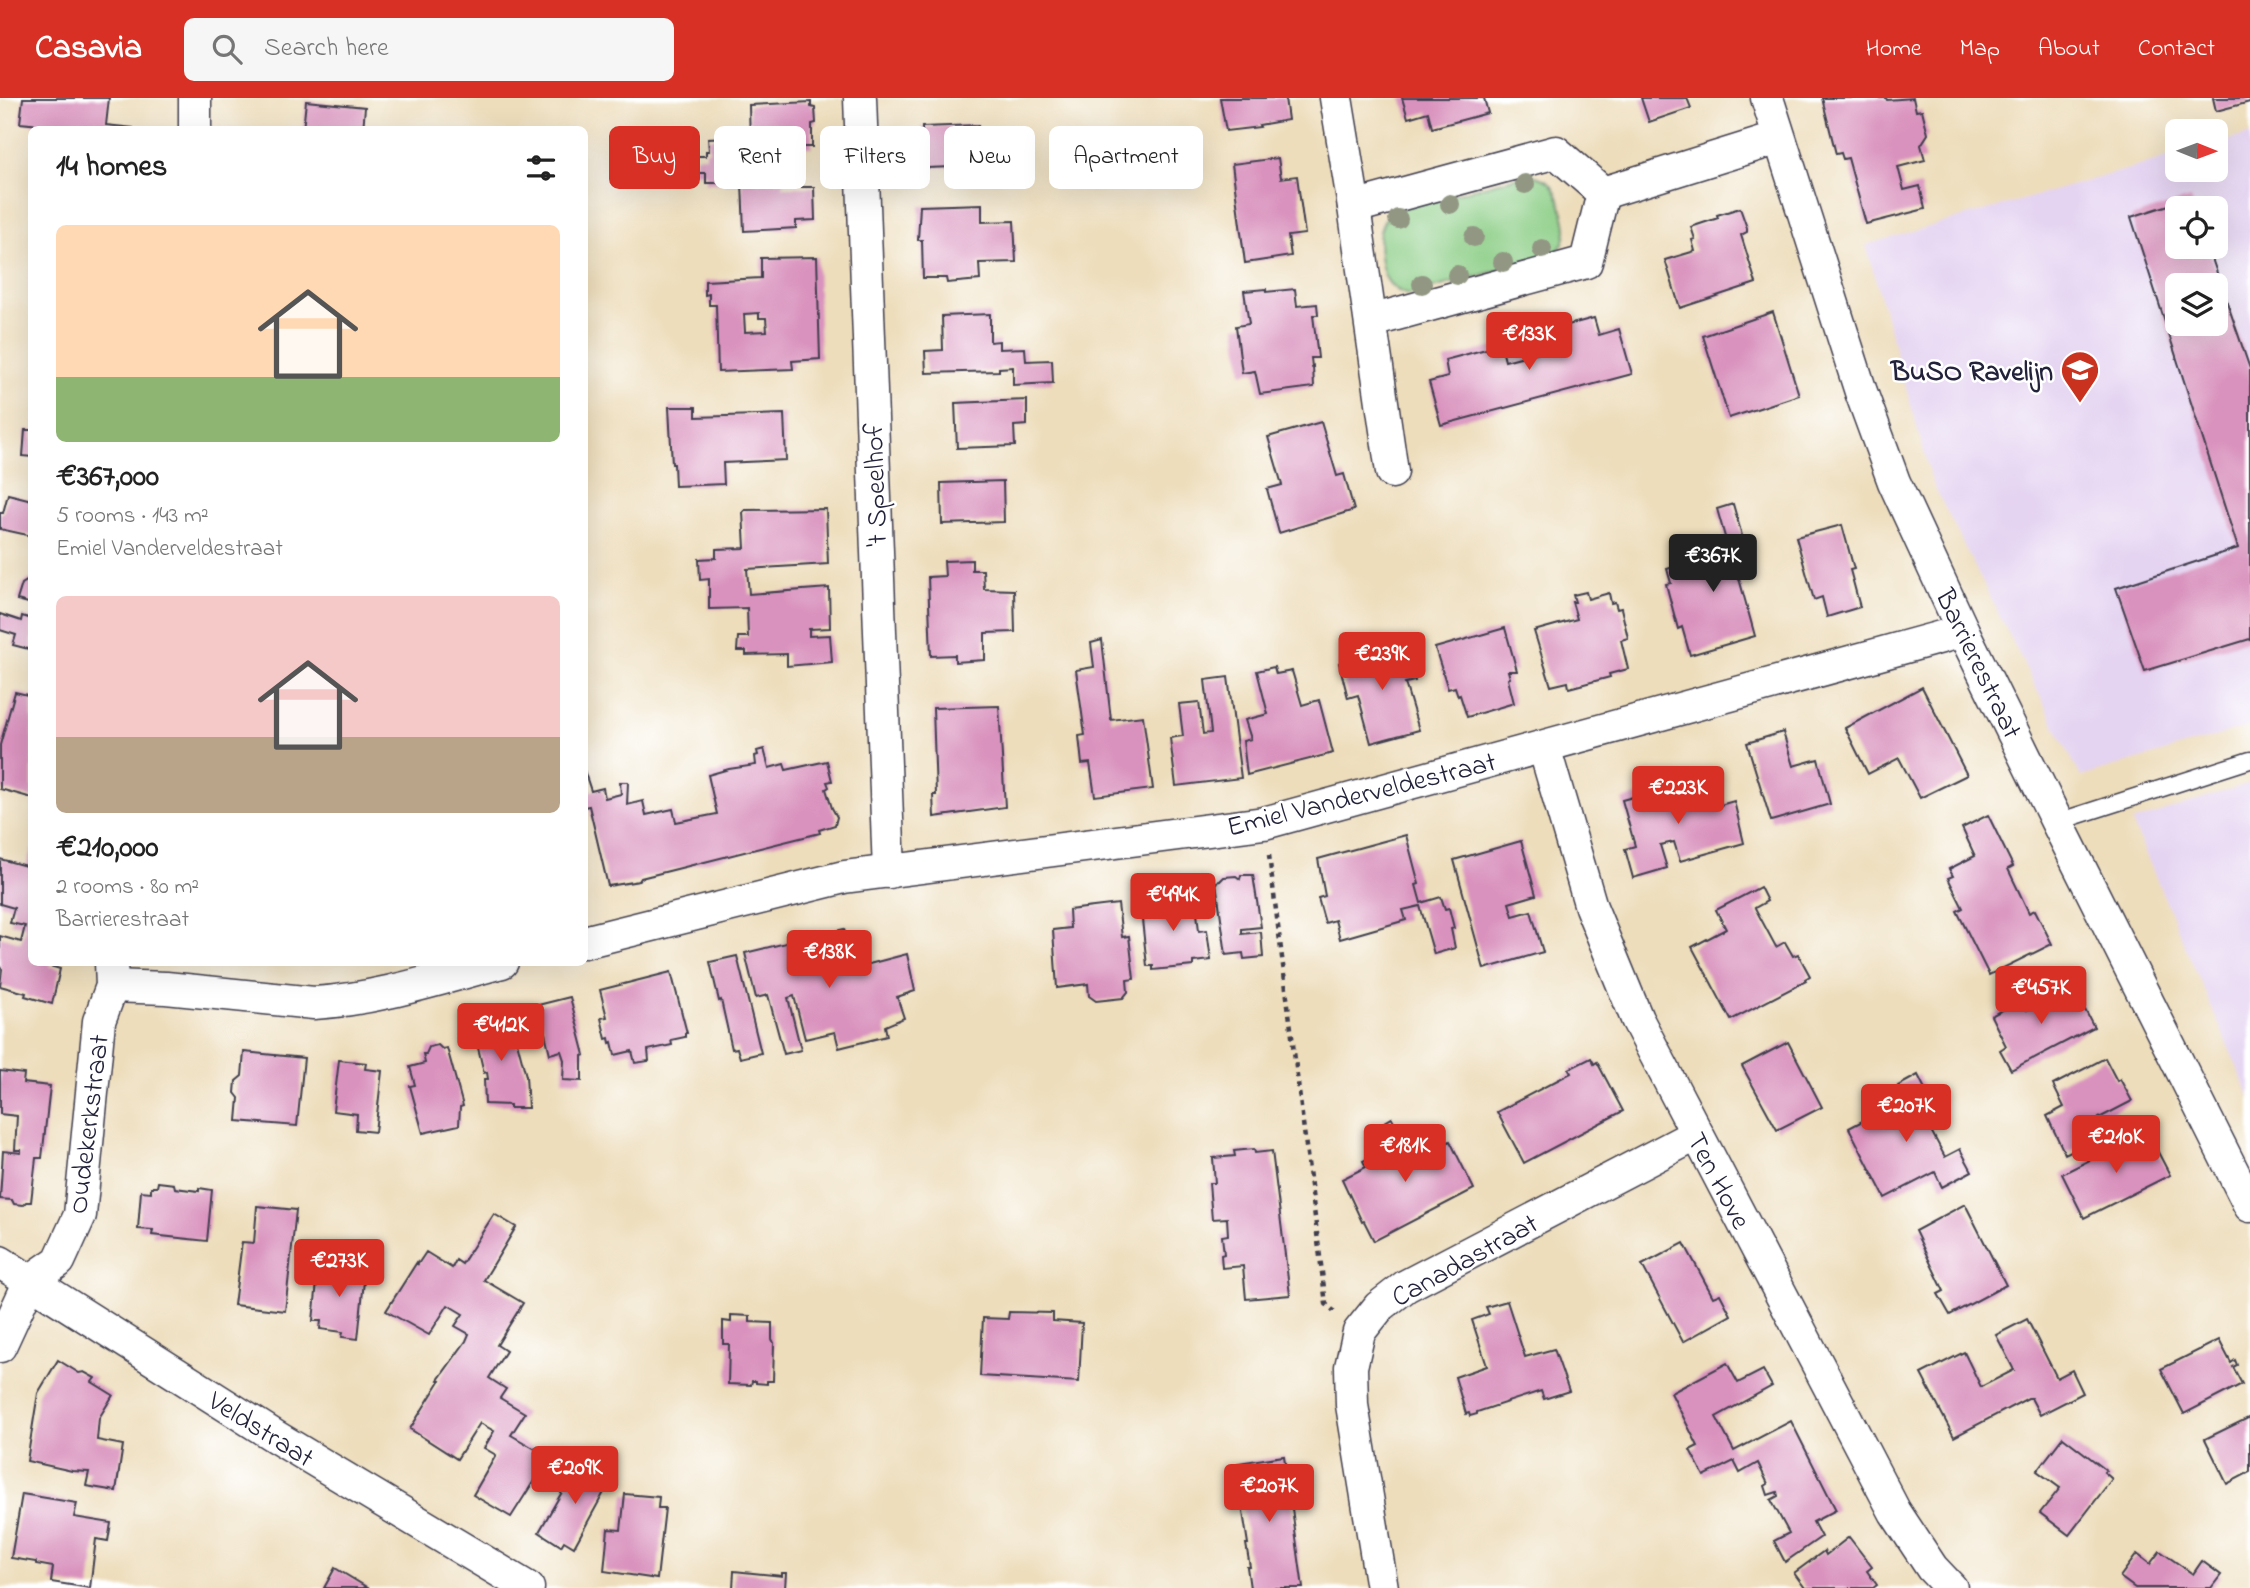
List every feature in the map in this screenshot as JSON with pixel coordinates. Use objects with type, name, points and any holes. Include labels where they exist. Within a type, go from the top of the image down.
[{"type":"street","points":[[195,98],[195,126]]},
{"type":"street","name":"'t Speelhof","points":[[860,98],[888,872]]},
{"type":"street","points":[[1336,98],[1392,472]]},
{"type":"street","name":"Barrierestraat","points":[[1767,98],[1861,392],[1894,482],[1963,631],[2250,1206]]},
{"type":"street","points":[[1603,193],[1779,138]]},
{"type":"street","points":[[1354,207],[1556,152],[1603,193]]},
{"type":"street","points":[[1371,321],[1586,262],[1603,193]]},
{"type":"street","name":"Emiel Vanderveldestraat","points":[[588,941],[844,877],[1264,823],[1963,631]]},
{"type":"street","name":"Ten Hove","points":[[1544,747],[1591,907],[1637,1020],[1895,1512],[1932,1567],[1951,1588]]},
{"type":"street","points":[[112,974],[166,988],[326,1002],[366,996],[486,966]]},
{"type":"street","name":"Oudekerkstraat","points":[[30,1281],[59,1261],[80,1215],[99,1021],[112,974]]},
{"type":"street","name":"Canadastraat","points":[[1382,1588],[1352,1405],[1350,1367],[1359,1332],[1379,1307],[1406,1286],[1696,1135]]},
{"type":"street","name":"Veldstraat","points":[[0,1262],[276,1437],[528,1588]]},
{"type":"street","points":[[0,1346],[30,1281]]},
{"type":"lane","points":[[2057,822],[2250,760]]},
{"type":"path","points":[[1264,823],[1326,1304],[1359,1332]]},
{"type":"shaded area","name":"BuSO Ravelijn","points":[[2250,134],[2250,726],[2081,777],[1933,484],[1866,245],[2165,158],[2165,182],[2228,182],[2228,140]]},
{"type":"shaded area","points":[[2250,783],[2250,1097],[2132,822]]},
{"type":"green space","points":[[1529,174],[1550,183],[1562,210],[1566,224],[1565,237],[1554,255],[1408,295],[1395,289],[1387,280],[1381,263],[1379,236],[1385,220],[1395,210]]},
{"type":"building","points":[[23,98],[109,98],[106,125],[115,126],[52,126],[20,123]]},
{"type":"building","points":[[1220,98],[1285,98],[1288,120],[1226,131]]},
{"type":"building","points":[[1402,98],[1484,98],[1488,113],[1432,128],[1428,112],[1408,118]]},
{"type":"building","points":[[1641,98],[1687,98],[1691,108],[1649,122]]},
{"type":"building","points":[[1822,98],[1913,98],[1916,111],[1922,110],[1928,134],[1921,145],[1925,160],[1898,167],[1904,190],[1920,186],[1925,209],[1866,224],[1848,158],[1843,159],[1841,153],[1836,154]]},
{"type":"building","points":[[2213,98],[2250,98],[2250,102],[2216,111]]},
{"type":"building","points":[[306,101],[365,107],[363,126],[303,126]]},
{"type":"building","points":[[811,102],[811,107],[815,108],[816,123],[812,124],[812,147],[806,147],[806,126],[750,126],[749,105]]},
{"type":"building","points":[[944,126],[944,167],[930,168],[930,127]]},
{"type":"building","points":[[708,138],[714,138],[714,183],[706,183],[706,173],[700,173],[700,156],[706,156],[706,151],[709,151]]},
{"type":"building","points":[[1278,158],[1281,178],[1297,176],[1305,234],[1288,236],[1291,256],[1245,263],[1232,164]]},
{"type":"building","points":[[814,187],[815,220],[796,221],[796,228],[744,231],[742,189]]},
{"type":"building","points":[[982,204],[982,222],[1014,221],[1016,262],[979,263],[980,280],[947,283],[946,278],[923,278],[922,240],[918,240],[920,206]]},
{"type":"building","points":[[2165,206],[2165,259],[2212,259],[2217,273],[2165,273],[2165,322],[2131,217]]},
{"type":"building","points":[[1740,208],[1747,228],[1747,232],[1741,235],[1756,283],[1680,308],[1665,260],[1695,251],[1691,227]]},
{"type":"building","points":[[817,257],[820,359],[792,361],[793,369],[718,372],[716,305],[709,305],[709,294],[705,295],[705,281],[761,278],[761,258]],"holes":[[[759,313],[759,318],[766,318],[767,331],[745,332],[744,314]]]},
{"type":"building","points":[[1266,289],[1266,292],[1295,289],[1297,306],[1317,304],[1318,315],[1313,315],[1318,358],[1311,358],[1314,387],[1260,394],[1255,371],[1242,373],[1236,326],[1249,324],[1244,291]]},
{"type":"building","points":[[2228,305],[2250,369],[2250,639],[2145,671],[2116,588],[2238,548],[2169,336],[2228,336]]},
{"type":"building","points":[[1773,312],[1799,395],[1729,418],[1703,336]]},
{"type":"building","points":[[990,314],[990,342],[999,341],[999,349],[1025,348],[1026,361],[1052,360],[1053,383],[1013,385],[1013,367],[999,368],[999,371],[926,373],[925,351],[943,350],[942,316]]},
{"type":"building","points":[[1594,318],[1599,335],[1619,329],[1632,374],[1441,425],[1429,382],[1448,377],[1445,360],[1501,345],[1505,361],[1543,351],[1538,333]]},
{"type":"building","points":[[1027,400],[1027,425],[1014,426],[1015,446],[957,448],[955,403]]},
{"type":"building","points":[[669,407],[696,407],[696,417],[784,414],[786,460],[723,463],[724,484],[675,486]]},
{"type":"building","points":[[1321,422],[1337,476],[1344,474],[1354,510],[1279,533],[1267,489],[1282,485],[1268,437]]},
{"type":"building","points":[[25,430],[28,430],[28,457],[23,456]]},
{"type":"building","points":[[1003,481],[1004,522],[942,524],[941,483]]},
{"type":"building","points":[[8,494],[28,499],[28,535],[0,529],[0,513],[3,513]]},
{"type":"building","points":[[1733,504],[1749,560],[1735,564],[1755,636],[1690,655],[1682,627],[1678,629],[1666,584],[1671,583],[1667,569],[1729,551],[1717,509]]},
{"type":"building","points":[[826,509],[828,564],[747,569],[749,594],[829,588],[830,628],[809,629],[809,636],[830,635],[832,662],[787,666],[787,654],[746,655],[746,651],[737,651],[738,637],[748,637],[747,608],[709,609],[709,579],[700,580],[699,559],[716,558],[716,549],[745,548],[745,510]]},
{"type":"building","points":[[1842,525],[1854,569],[1850,570],[1860,607],[1827,617],[1822,597],[1814,600],[1796,537]]},
{"type":"building","points":[[972,560],[972,570],[983,570],[984,589],[1014,590],[1015,632],[985,633],[985,660],[955,662],[955,655],[931,656],[928,577],[945,576],[944,561]]},
{"type":"building","points":[[28,580],[28,603],[17,600],[22,584]]},
{"type":"building","points":[[1586,592],[1588,599],[1609,593],[1611,603],[1615,602],[1617,609],[1621,608],[1628,638],[1621,640],[1628,669],[1569,688],[1568,682],[1551,686],[1534,631],[1577,619],[1572,602],[1575,602],[1573,595]]},
{"type":"building","points":[[0,614],[21,621],[22,616],[28,618],[28,649],[13,645],[16,635],[0,630]]},
{"type":"building","points":[[1505,628],[1517,671],[1508,671],[1514,703],[1467,717],[1455,687],[1448,689],[1435,648]]},
{"type":"building","points":[[1102,640],[1111,720],[1143,716],[1153,789],[1095,796],[1090,763],[1082,764],[1079,736],[1085,735],[1076,670],[1094,667],[1091,643]]},
{"type":"building","points":[[1405,645],[1415,681],[1405,683],[1419,730],[1371,743],[1358,695],[1348,698],[1339,663]]},
{"type":"building","points":[[1274,667],[1276,674],[1292,671],[1302,705],[1319,700],[1333,753],[1247,775],[1243,741],[1251,739],[1245,720],[1268,714],[1257,671]]},
{"type":"building","points":[[1228,677],[1241,778],[1176,786],[1170,738],[1183,736],[1179,704],[1199,702],[1203,734],[1211,733],[1205,680]]},
{"type":"building","points":[[1922,687],[1967,775],[1920,798],[1899,758],[1868,774],[1845,728]]},
{"type":"building","points":[[15,692],[28,695],[28,797],[0,789],[0,745]]},
{"type":"building","points":[[999,706],[1005,807],[934,817],[933,795],[936,795],[933,708]]},
{"type":"building","points":[[1783,732],[1793,766],[1818,759],[1830,804],[1771,821],[1747,743]]},
{"type":"building","points":[[764,749],[769,768],[784,764],[786,770],[827,761],[832,781],[827,782],[829,787],[826,789],[837,817],[835,825],[819,830],[820,833],[641,878],[639,881],[608,886],[588,806],[588,782],[591,791],[603,788],[605,798],[621,794],[620,782],[628,782],[627,805],[643,801],[646,815],[673,809],[676,822],[717,814],[708,775],[756,765],[757,751]]},
{"type":"building","points":[[1702,778],[1710,808],[1734,801],[1744,843],[1680,861],[1674,842],[1660,845],[1667,868],[1633,878],[1625,849],[1635,846],[1622,800]]},
{"type":"building","points":[[1988,815],[2013,866],[2008,869],[2029,913],[2035,910],[2052,944],[1989,975],[1957,911],[1963,908],[1948,878],[1953,876],[1949,869],[1975,856],[1962,828]]},
{"type":"building","points":[[1406,835],[1419,884],[1416,885],[1421,903],[1441,897],[1445,909],[1449,908],[1455,948],[1434,954],[1420,906],[1403,910],[1406,920],[1340,939],[1335,920],[1325,923],[1318,898],[1325,896],[1318,859]]},
{"type":"building","points":[[1521,841],[1536,895],[1509,903],[1513,916],[1531,911],[1543,952],[1484,969],[1454,860]]},
{"type":"building","points":[[0,859],[26,866],[28,860],[28,966],[60,969],[52,1004],[0,986],[0,936],[21,942],[25,926],[10,923],[14,908],[0,904]]},
{"type":"building","points":[[1241,875],[1253,875],[1261,927],[1242,929],[1242,934],[1261,932],[1263,957],[1244,959],[1243,953],[1226,955],[1216,882],[1224,877],[1236,876],[1240,879]]},
{"type":"building","points":[[1760,887],[1767,901],[1755,908],[1776,947],[1785,942],[1793,956],[1798,954],[1810,976],[1806,981],[1731,1020],[1692,947],[1726,929],[1716,910]]},
{"type":"building","points":[[1195,895],[1199,931],[1207,930],[1211,960],[1193,962],[1193,966],[1153,970],[1153,966],[1147,966],[1140,901]]},
{"type":"building","points":[[1118,904],[1122,937],[1129,936],[1134,979],[1127,980],[1128,992],[1123,998],[1096,1001],[1089,996],[1088,984],[1057,988],[1053,930],[1070,928],[1069,910]]},
{"type":"building","points":[[844,929],[854,968],[907,954],[915,991],[897,997],[904,1018],[885,1026],[887,1036],[839,1048],[835,1032],[805,1039],[794,996],[788,998],[801,1050],[784,1054],[768,995],[756,998],[745,953]]},
{"type":"building","points":[[737,956],[761,1053],[740,1058],[737,1048],[732,1049],[710,962]]},
{"type":"building","points":[[671,972],[687,1033],[685,1037],[671,1040],[672,1045],[648,1050],[649,1061],[635,1063],[632,1051],[615,1055],[612,1042],[610,1043],[609,1038],[606,1039],[601,1018],[607,1017],[600,990]]},
{"type":"building","points":[[2072,985],[2094,1027],[2011,1070],[2000,1050],[2006,1046],[1991,1016],[2021,1000],[2027,1010]]},
{"type":"building","points":[[570,997],[585,1055],[582,1056],[582,1081],[563,1080],[564,1060],[561,1051],[550,1054],[538,1005]]},
{"type":"building","points":[[510,1015],[526,1076],[528,1108],[485,1104],[484,1079],[488,1079],[487,1072],[484,1073],[472,1022]]},
{"type":"building","points":[[1788,1042],[1822,1107],[1777,1130],[1742,1066]]},
{"type":"building","points":[[438,1045],[442,1049],[447,1048],[463,1106],[460,1107],[459,1125],[423,1133],[410,1086],[415,1085],[410,1067],[425,1063],[423,1054],[426,1054],[429,1047]]},
{"type":"building","points":[[244,1052],[304,1058],[297,1126],[237,1121],[239,1098],[235,1093],[236,1081],[242,1076]]},
{"type":"building","points":[[1591,1058],[1594,1064],[1597,1062],[1623,1111],[1524,1163],[1497,1112],[1571,1073],[1569,1069]]},
{"type":"building","points":[[2105,1058],[2132,1101],[2099,1118],[2106,1134],[2065,1154],[2047,1116],[2064,1107],[2053,1085]]},
{"type":"building","points":[[339,1060],[366,1063],[365,1069],[382,1071],[375,1132],[356,1130],[357,1114],[333,1111]]},
{"type":"building","points":[[0,1071],[24,1074],[23,1083],[50,1086],[42,1158],[36,1158],[31,1202],[23,1205],[0,1199],[3,1151],[21,1153],[21,1150],[15,1150],[17,1116],[0,1114]]},
{"type":"building","points":[[1918,1075],[1932,1103],[1920,1110],[1945,1157],[1960,1149],[1972,1171],[1942,1187],[1935,1172],[1885,1198],[1849,1128],[1905,1099],[1898,1086]]},
{"type":"building","points":[[1392,1118],[1414,1159],[1450,1141],[1474,1189],[1374,1241],[1342,1179],[1366,1167],[1363,1161],[1391,1147],[1380,1125]]},
{"type":"building","points":[[2147,1131],[2170,1175],[2084,1218],[2062,1174]]},
{"type":"building","points":[[1254,1149],[1255,1153],[1272,1151],[1290,1295],[1246,1299],[1243,1266],[1222,1268],[1222,1236],[1228,1235],[1227,1218],[1212,1219],[1209,1183],[1215,1183],[1213,1158],[1235,1156],[1234,1151]]},
{"type":"building","points":[[158,1182],[174,1184],[175,1188],[212,1190],[207,1241],[152,1235],[153,1230],[138,1229],[141,1191],[151,1192],[151,1187],[157,1187]]},
{"type":"building","points":[[1965,1204],[2006,1285],[1950,1315],[1938,1294],[1944,1291],[1915,1231]]},
{"type":"building","points":[[257,1206],[296,1210],[285,1311],[234,1305],[242,1242],[254,1243]]},
{"type":"building","points":[[494,1214],[516,1227],[484,1280],[523,1303],[497,1345],[506,1351],[489,1378],[506,1389],[500,1398],[525,1413],[511,1435],[549,1457],[511,1517],[473,1495],[496,1455],[484,1448],[494,1431],[480,1423],[457,1459],[410,1429],[440,1381],[438,1380],[466,1341],[469,1334],[455,1326],[463,1314],[448,1305],[429,1335],[386,1311],[426,1252],[452,1268],[456,1260],[462,1264]]},
{"type":"building","points":[[1684,1243],[1713,1297],[1720,1294],[1731,1315],[1683,1342],[1642,1265]]},
{"type":"building","points":[[319,1263],[365,1271],[358,1339],[342,1337],[343,1332],[320,1329],[321,1321],[313,1321]]},
{"type":"building","points":[[1507,1301],[1525,1357],[1554,1349],[1569,1391],[1544,1399],[1541,1391],[1470,1416],[1469,1413],[1466,1414],[1455,1377],[1487,1366],[1472,1320],[1489,1314],[1486,1307]]},
{"type":"building","points":[[1009,1312],[1053,1313],[1053,1321],[1082,1323],[1079,1382],[980,1376],[983,1318],[1008,1319]]},
{"type":"building","points":[[731,1315],[750,1316],[750,1322],[772,1323],[773,1381],[767,1381],[767,1384],[752,1381],[751,1385],[728,1384],[729,1344],[723,1344],[723,1321],[731,1322]]},
{"type":"building","points":[[2027,1319],[2057,1378],[2072,1370],[2083,1393],[2040,1415],[2031,1398],[2028,1398],[1954,1437],[1921,1374],[1964,1352],[1981,1387],[2014,1370],[1996,1335]]},
{"type":"building","points":[[2219,1340],[2231,1363],[2235,1360],[2237,1365],[2233,1367],[2242,1384],[2184,1414],[2161,1369]]},
{"type":"building","points":[[58,1360],[79,1373],[84,1372],[95,1378],[92,1382],[113,1395],[99,1418],[97,1440],[123,1445],[116,1491],[86,1486],[89,1472],[27,1461],[38,1393]]},
{"type":"building","points":[[1727,1363],[1738,1383],[1763,1370],[1772,1386],[1716,1417],[1734,1451],[1791,1421],[1836,1510],[1813,1522],[1821,1537],[1785,1562],[1774,1541],[1789,1533],[1771,1500],[1778,1496],[1777,1492],[1768,1495],[1765,1486],[1768,1484],[1758,1463],[1740,1473],[1734,1461],[1704,1476],[1690,1450],[1698,1446],[1671,1393]]},
{"type":"building","points":[[2250,1417],[2250,1472],[2227,1484],[2205,1439]]},
{"type":"building","points":[[2063,1437],[2106,1470],[2104,1472],[2112,1479],[2069,1535],[2040,1513],[2060,1488],[2037,1471]]},
{"type":"building","points":[[1284,1456],[1288,1482],[1296,1486],[1297,1494],[1291,1502],[1303,1588],[1250,1588],[1248,1544],[1240,1493],[1245,1490],[1237,1488],[1234,1468],[1238,1467],[1238,1463]]},
{"type":"building","points":[[582,1462],[608,1477],[608,1485],[574,1547],[564,1541],[561,1546],[539,1532]]},
{"type":"building","points":[[22,1494],[77,1503],[74,1517],[111,1523],[108,1541],[96,1539],[90,1588],[51,1582],[53,1567],[11,1558]]},
{"type":"building","points":[[625,1494],[659,1497],[658,1508],[665,1508],[657,1579],[604,1571],[608,1529],[621,1530]]},
{"type":"building","points":[[1849,1537],[1872,1567],[1867,1571],[1877,1585],[1873,1588],[1805,1588],[1794,1573],[1824,1551],[1826,1555]]},
{"type":"building","points":[[2160,1551],[2193,1574],[2202,1561],[2221,1575],[2211,1588],[2135,1588],[2120,1577],[2137,1554],[2150,1564]]},
{"type":"building","points":[[335,1568],[368,1588],[324,1588]]},
{"type":"building","points":[[734,1571],[782,1576],[782,1573],[786,1573],[785,1588],[733,1588]]},
{"type":"place","name":"BuSO Ravelijn","points":[[2080,404]]}]
